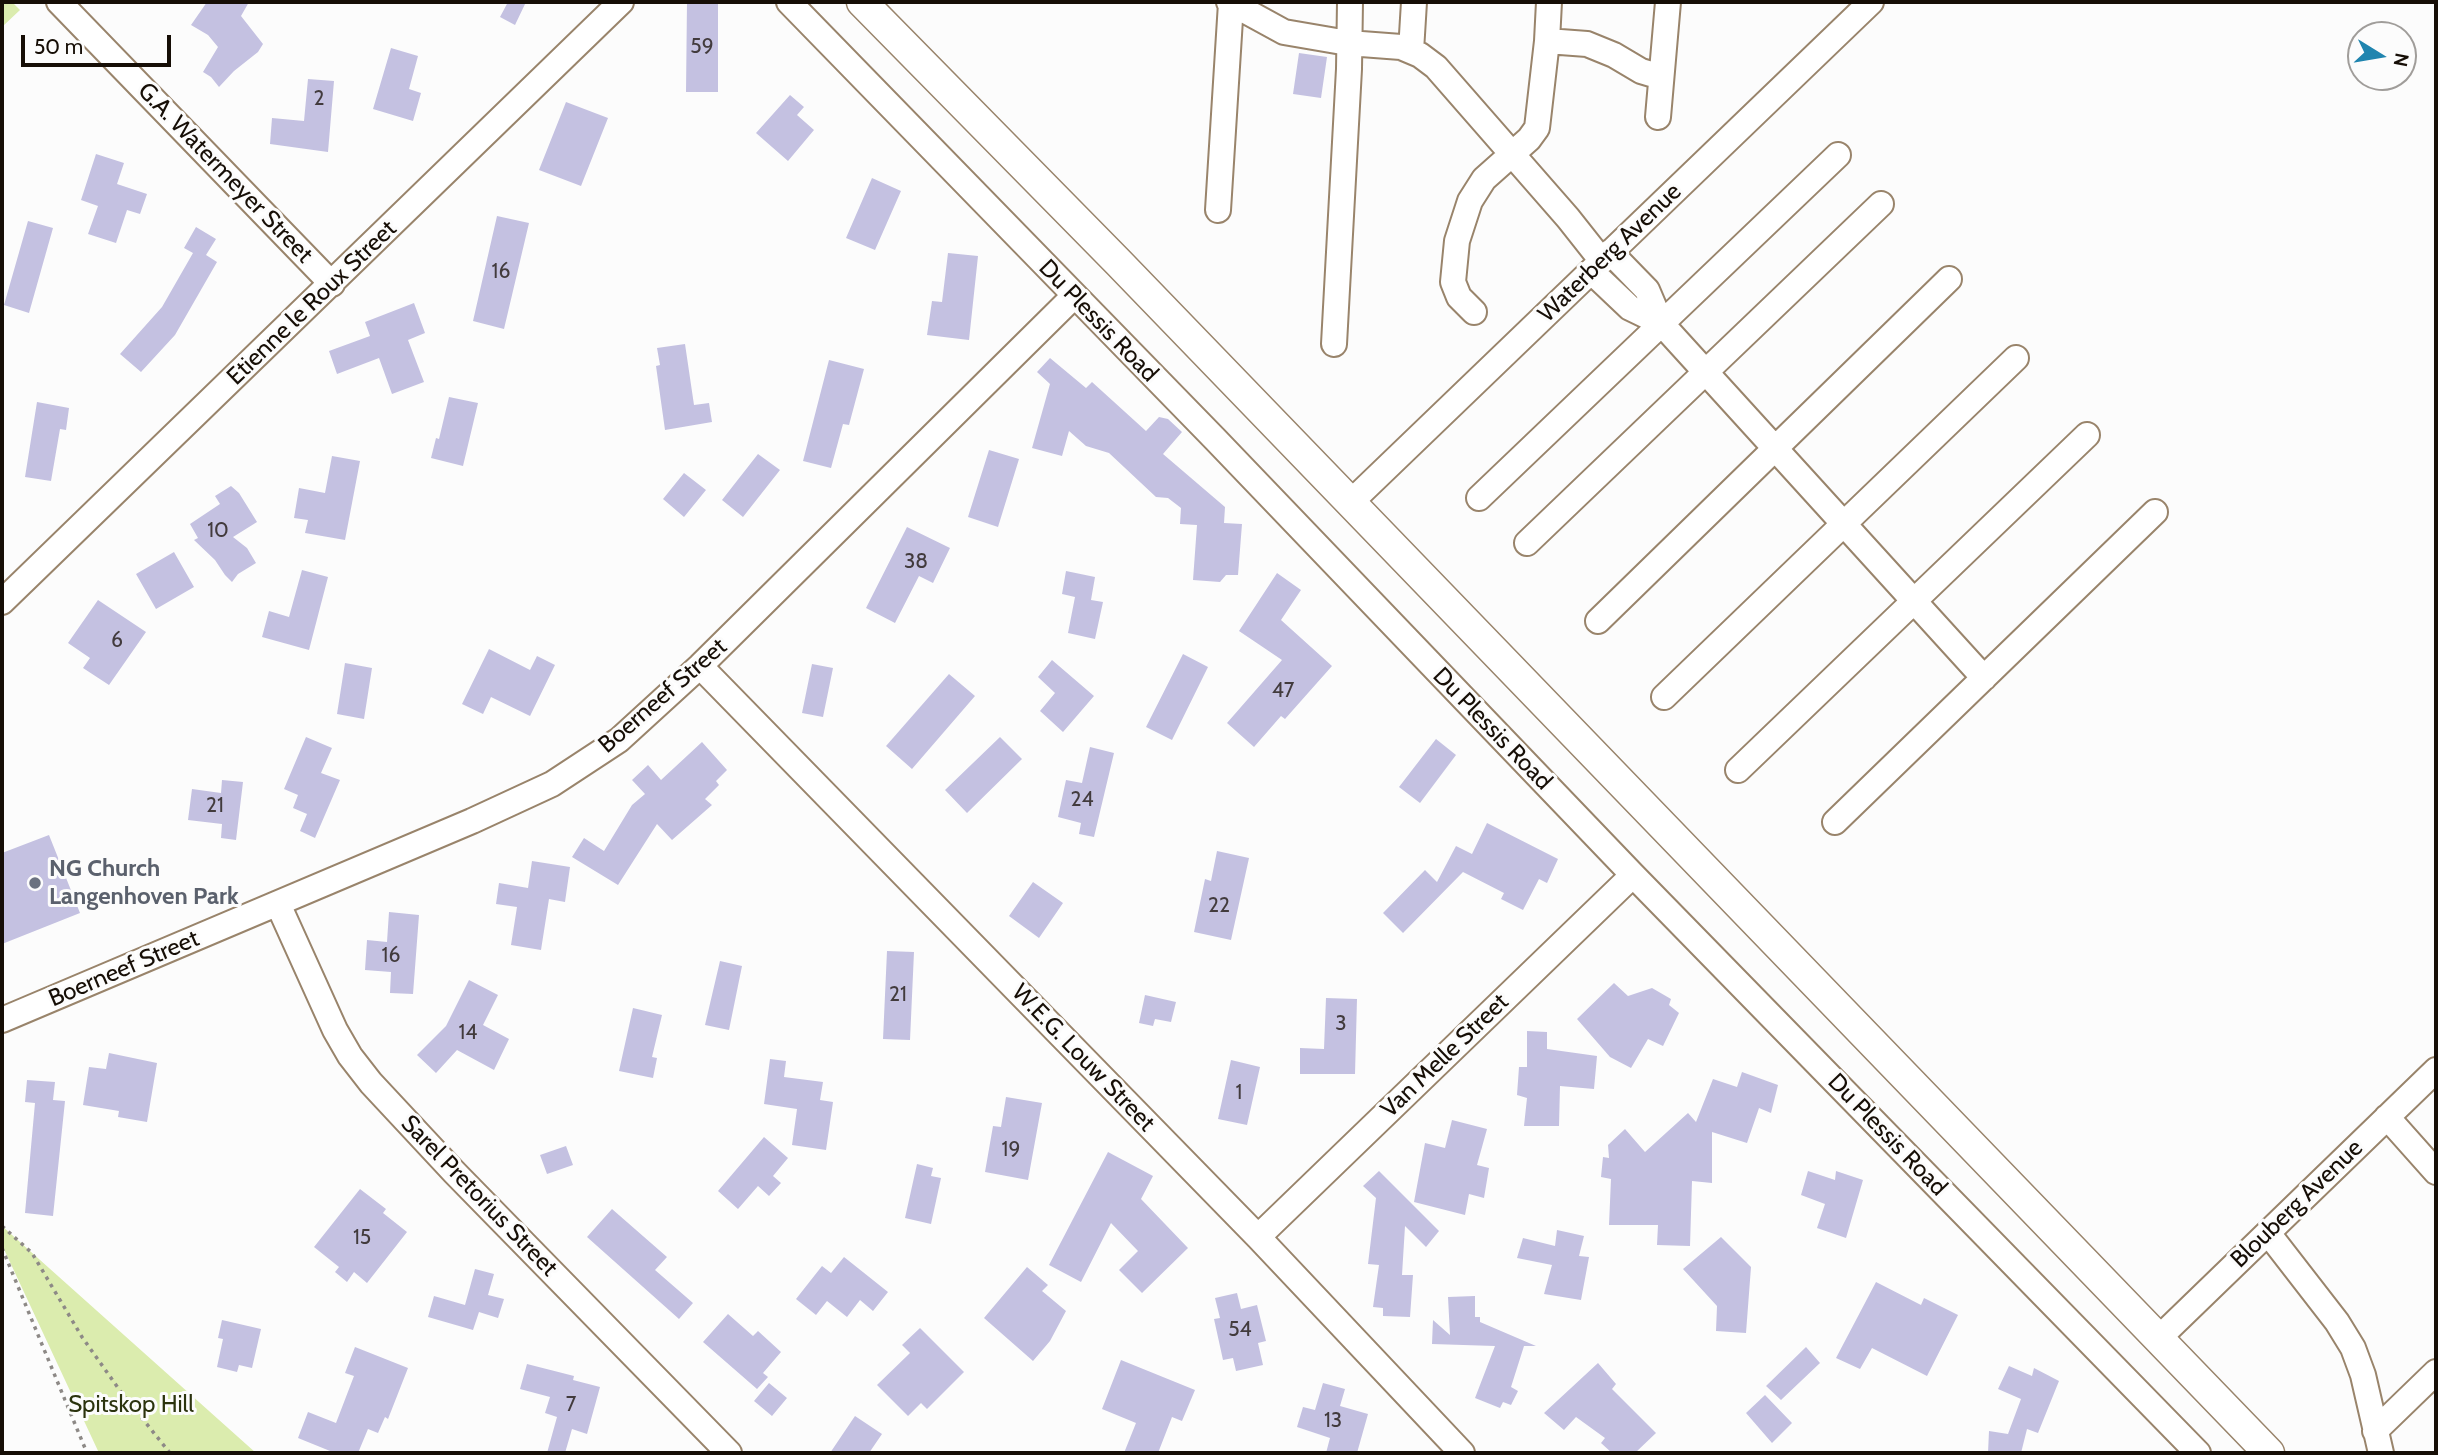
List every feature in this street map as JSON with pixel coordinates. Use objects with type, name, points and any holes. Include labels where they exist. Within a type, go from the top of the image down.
[{"type":"street","name":"G.A. Watermeyer Street","points":[[59,2],[332,284]]},
{"type":"street","name":"Etienne le Roux Street","points":[[2,602],[621,2]]},
{"type":"street","name":"Du Plessis Road","points":[[789,2],[1215,439],[1633,875],[2198,1453]]},
{"type":"street","points":[[862,2],[1128,272],[2269,1453]]},
{"type":"street","points":[[1334,344],[1349,69],[1350,2]]},
{"type":"street","points":[[1411,51],[1414,2]]},
{"type":"street","points":[[1474,312],[1459,297],[1453,282],[1457,241],[1470,201],[1484,179],[1537,128],[1549,2]]},
{"type":"street","points":[[1658,117],[1668,2]]},
{"type":"street","name":"Waterberg Avenue","points":[[1350,503],[1871,2]]},
{"type":"street","points":[[1218,210],[1230,3],[1284,32],[1348,43],[1382,45],[1420,55],[1436,67],[1568,218],[1601,261],[1647,290],[1661,323],[1984,678]]},
{"type":"street","points":[[1547,41],[1587,44],[1615,55],[1642,71],[1661,77]]},
{"type":"street","points":[[1479,498],[1838,155]]},
{"type":"street","points":[[1527,543],[1881,204]]},
{"type":"street","points":[[1598,621],[1949,279]]},
{"type":"street","name":"Boerneef Street","points":[[2,1020],[278,904],[552,784],[619,740],[701,666],[1074,296]]},
{"type":"street","points":[[1664,696],[2016,358]]},
{"type":"street","points":[[1738,769],[2087,435]]},
{"type":"street","points":[[1835,822],[2155,512]]},
{"type":"street","name":"W.E.G. Louw Street","points":[[701,666],[1258,1237],[1455,1451]]},
{"type":"street","name":"Van Melle Street","points":[[1258,1237],[1633,875]]},
{"type":"street","name":"Sarel Pretorius Street","points":[[278,904],[335,1030],[350,1056],[371,1083],[454,1172],[729,1453]]},
{"type":"street","name":"Blouberg Avenue","points":[[2158,1339],[2436,1070]]},
{"type":"street","points":[[2388,1117],[2436,1172]]},
{"type":"street","points":[[2268,1233],[2337,1322],[2353,1348],[2363,1375],[2378,1442]]},
{"type":"street","points":[[2378,1442],[2436,1371]]},
{"type":"path","points":[[2,1226],[32,1253],[82,1337],[121,1392],[170,1453]]},
{"type":"path","points":[[2,1248],[87,1453]]},
{"type":"green space","points":[[2,2],[12,2],[20,10],[2,27]]},
{"type":"green space","name":"Spitskop Hill","points":[[2,1226],[256,1453],[99,1453],[2,1245]]},
{"type":"building","points":[[207,2],[249,2],[241,16],[263,44],[258,52],[219,87],[203,72],[218,47],[208,35],[191,25]]},
{"type":"building","points":[[508,2],[526,2],[515,25],[500,17]]},
{"type":"building","points":[[687,2],[718,2],[718,92],[686,92]]},
{"type":"building","points":[[391,48],[418,56],[409,89],[421,93],[413,121],[373,109]]},
{"type":"building","points":[[1299,53],[1327,57],[1321,98],[1293,94]]},
{"type":"building","points":[[308,79],[334,81],[328,152],[270,144],[272,118],[304,121]]},
{"type":"building","points":[[790,95],[804,107],[797,115],[814,130],[788,161],[756,133]]},
{"type":"building","points":[[566,102],[608,118],[581,186],[539,170]]},
{"type":"building","points":[[96,154],[124,163],[117,184],[147,194],[140,214],[127,210],[116,243],[88,234],[98,206],[81,200]]},
{"type":"building","points":[[872,178],[901,191],[875,250],[846,238]]},
{"type":"building","points":[[497,216],[529,223],[504,329],[473,321]]},
{"type":"building","points":[[28,221],[53,228],[29,313],[4,305]]},
{"type":"building","points":[[196,227],[216,239],[206,255],[217,262],[175,335],[141,372],[120,354],[162,307],[193,253],[184,248]]},
{"type":"building","points":[[948,253],[978,256],[969,340],[927,335],[932,301],[942,302]]},
{"type":"building","points":[[414,303],[425,333],[408,340],[424,382],[392,394],[379,358],[337,374],[329,351],[370,336],[365,322]]},
{"type":"building","points":[[685,344],[694,405],[709,403],[712,422],[665,430],[656,366],[660,365],[657,348]]},
{"type":"building","points":[[1050,358],[1086,388],[1092,382],[1146,431],[1159,417],[1168,419],[1182,432],[1163,454],[1225,507],[1224,523],[1242,524],[1238,575],[1226,575],[1220,582],[1193,580],[1197,525],[1180,524],[1181,508],[1168,498],[1156,497],[1109,453],[1086,446],[1069,431],[1062,456],[1032,448],[1050,384],[1037,372]]},
{"type":"building","points":[[829,360],[864,369],[849,425],[843,424],[831,468],[803,461]]},
{"type":"building","points":[[449,397],[478,403],[463,466],[431,458],[436,438],[439,439]]},
{"type":"building","points":[[37,402],[69,408],[66,430],[60,429],[51,481],[25,477]]},
{"type":"building","points":[[989,450],[1019,459],[998,527],[968,517]]},
{"type":"building","points":[[758,454],[780,470],[743,517],[722,500]]},
{"type":"building","points":[[332,456],[360,461],[345,540],[305,533],[308,520],[294,518],[299,488],[325,493]]},
{"type":"building","points":[[684,473],[706,490],[684,517],[663,499]]},
{"type":"building","points":[[231,486],[239,493],[257,522],[233,537],[247,548],[256,563],[238,574],[232,582],[215,560],[194,540],[198,538],[190,524],[220,504],[215,496]]},
{"type":"building","points":[[907,527],[950,548],[933,583],[919,576],[895,623],[866,608]]},
{"type":"building","points":[[174,552],[194,587],[156,609],[136,574]]},
{"type":"building","points":[[302,570],[328,577],[309,650],[262,637],[269,611],[289,617]]},
{"type":"building","points":[[1066,571],[1095,577],[1091,600],[1103,602],[1095,639],[1068,633],[1075,597],[1062,594]]},
{"type":"building","points":[[1277,573],[1301,590],[1281,620],[1332,666],[1285,719],[1281,716],[1254,747],[1227,723],[1282,660],[1239,631]]},
{"type":"building","points":[[98,600],[146,632],[109,685],[83,668],[90,658],[68,643]]},
{"type":"building","points":[[489,649],[530,670],[537,656],[555,665],[530,716],[491,697],[483,714],[462,704]]},
{"type":"building","points":[[1183,654],[1208,667],[1172,740],[1146,727]]},
{"type":"building","points":[[1052,660],[1094,696],[1063,732],[1040,711],[1055,693],[1038,677]]},
{"type":"building","points":[[345,663],[372,668],[364,719],[337,714]]},
{"type":"building","points":[[812,664],[833,668],[823,717],[802,713]]},
{"type":"building","points":[[949,674],[975,696],[912,769],[886,746]]},
{"type":"building","points":[[306,737],[332,748],[321,773],[340,780],[315,838],[300,831],[307,814],[293,808],[298,795],[284,789]]},
{"type":"building","points":[[1000,737],[1022,759],[967,813],[945,790]]},
{"type":"building","points":[[1436,739],[1456,755],[1420,803],[1399,787]]},
{"type":"building","points":[[702,742],[727,770],[716,781],[719,785],[705,799],[712,805],[672,840],[657,824],[618,885],[572,857],[584,838],[604,851],[632,805],[645,794],[632,780],[648,765],[661,780]]},
{"type":"building","points":[[1090,747],[1114,753],[1094,837],[1079,834],[1081,823],[1058,817],[1066,780],[1082,783]]},
{"type":"building","points":[[222,780],[243,782],[236,840],[221,838],[222,824],[188,820],[192,789],[221,793]]},
{"type":"building","points":[[1487,823],[1558,859],[1547,883],[1539,879],[1523,910],[1501,899],[1504,893],[1463,872],[1403,933],[1383,913],[1425,870],[1437,882],[1456,846],[1472,854]]},
{"type":"building","name":"NG Church Langenhoven Park","points":[[49,835],[80,913],[2,944],[2,853]]},
{"type":"building","points":[[1217,851],[1249,858],[1231,940],[1194,932],[1205,879],[1211,881]]},
{"type":"building","points":[[532,861],[570,867],[565,902],[549,899],[541,950],[511,945],[517,907],[496,904],[499,883],[528,888]]},
{"type":"building","points":[[1033,882],[1063,903],[1039,938],[1009,916]]},
{"type":"building","points":[[389,912],[419,915],[413,994],[390,993],[391,972],[365,970],[367,940],[387,942]]},
{"type":"building","points":[[887,951],[914,952],[910,1040],[883,1039]]},
{"type":"building","points":[[720,961],[742,966],[729,1030],[705,1025]]},
{"type":"building","points":[[469,980],[498,995],[483,1025],[509,1039],[494,1070],[457,1050],[436,1073],[417,1055],[446,1026]]},
{"type":"building","points":[[1614,983],[1628,996],[1652,988],[1671,999],[1669,1005],[1679,1013],[1663,1046],[1648,1039],[1631,1068],[1610,1057],[1577,1019]]},
{"type":"building","points":[[1145,995],[1176,1002],[1171,1022],[1155,1019],[1153,1026],[1139,1023]]},
{"type":"building","points":[[1326,998],[1357,999],[1355,1074],[1300,1074],[1300,1048],[1324,1049]]},
{"type":"building","points":[[633,1008],[662,1015],[652,1057],[657,1058],[653,1078],[619,1071]]},
{"type":"building","points":[[1527,1031],[1547,1032],[1547,1049],[1597,1056],[1594,1089],[1560,1086],[1559,1126],[1524,1126],[1527,1098],[1517,1095],[1519,1067],[1527,1067]]},
{"type":"building","points":[[109,1053],[157,1063],[147,1122],[118,1117],[119,1111],[83,1105],[89,1067],[106,1069]]},
{"type":"building","points":[[770,1059],[786,1061],[784,1077],[823,1082],[820,1100],[833,1102],[826,1150],[792,1145],[797,1109],[764,1104]]},
{"type":"building","points":[[1231,1060],[1260,1067],[1247,1125],[1218,1119]]},
{"type":"building","points":[[1742,1072],[1778,1085],[1771,1113],[1759,1108],[1747,1143],[1712,1132],[1712,1183],[1692,1181],[1690,1246],[1657,1245],[1658,1225],[1609,1225],[1611,1179],[1601,1177],[1603,1157],[1609,1158],[1608,1145],[1625,1129],[1645,1152],[1688,1113],[1696,1122],[1713,1079],[1737,1087]]},
{"type":"building","points":[[27,1080],[55,1082],[53,1100],[65,1101],[53,1216],[25,1213],[35,1103],[25,1102]]},
{"type":"building","points":[[1006,1097],[1042,1103],[1028,1180],[985,1172],[993,1126],[1001,1127]]},
{"type":"building","points":[[1452,1120],[1487,1129],[1477,1165],[1489,1168],[1484,1198],[1469,1194],[1465,1215],[1414,1202],[1425,1143],[1445,1148]]},
{"type":"building","points":[[764,1137],[788,1158],[773,1176],[781,1183],[769,1196],[758,1186],[738,1209],[718,1191]]},
{"type":"building","points":[[566,1146],[573,1165],[547,1174],[540,1155]]},
{"type":"building","points":[[1108,1152],[1153,1176],[1141,1199],[1188,1248],[1142,1293],[1119,1270],[1138,1251],[1111,1223],[1081,1282],[1049,1265]]},
{"type":"building","points":[[917,1164],[933,1168],[931,1176],[941,1178],[931,1224],[905,1218]]},
{"type":"building","points":[[1379,1171],[1439,1231],[1426,1247],[1405,1226],[1402,1275],[1413,1275],[1410,1317],[1383,1316],[1383,1308],[1373,1307],[1379,1265],[1368,1264],[1376,1198],[1363,1186]]},
{"type":"building","points":[[1808,1171],[1835,1180],[1836,1171],[1863,1180],[1846,1238],[1817,1228],[1825,1204],[1801,1195]]},
{"type":"building","points":[[360,1189],[386,1209],[383,1213],[407,1232],[367,1283],[354,1272],[347,1282],[335,1272],[339,1267],[314,1247]]},
{"type":"building","points":[[612,1209],[667,1257],[655,1270],[693,1303],[679,1319],[587,1237]]},
{"type":"building","points":[[1557,1230],[1584,1236],[1579,1256],[1589,1257],[1581,1300],[1544,1294],[1552,1265],[1517,1258],[1523,1238],[1555,1246]]},
{"type":"building","points":[[1721,1237],[1751,1267],[1746,1333],[1716,1331],[1717,1306],[1683,1269]]},
{"type":"building","points":[[844,1257],[888,1292],[873,1311],[860,1300],[847,1317],[827,1301],[816,1315],[796,1299],[822,1266],[831,1273]]},
{"type":"building","points":[[1027,1267],[1048,1285],[1042,1291],[1066,1311],[1050,1341],[1033,1361],[984,1318]]},
{"type":"building","points":[[475,1269],[494,1274],[488,1295],[504,1299],[498,1318],[479,1312],[473,1330],[428,1317],[434,1296],[465,1305]]},
{"type":"building","points":[[1876,1282],[1921,1305],[1924,1298],[1958,1315],[1927,1376],[1872,1348],[1860,1369],[1836,1358]]},
{"type":"building","points":[[1237,1293],[1241,1309],[1257,1305],[1266,1341],[1258,1343],[1263,1365],[1236,1371],[1233,1358],[1223,1360],[1214,1319],[1220,1318],[1215,1298]]},
{"type":"building","points":[[1475,1296],[1475,1317],[1480,1317],[1480,1322],[1536,1346],[1524,1346],[1511,1387],[1518,1391],[1511,1405],[1503,1402],[1500,1408],[1475,1398],[1495,1346],[1432,1344],[1433,1320],[1450,1335],[1448,1297]]},
{"type":"building","points":[[728,1314],[753,1336],[758,1331],[781,1352],[763,1373],[768,1377],[757,1389],[703,1342]]},
{"type":"building","points":[[222,1320],[261,1329],[252,1368],[239,1365],[237,1372],[217,1367],[223,1339],[218,1338]]},
{"type":"building","points":[[920,1328],[964,1372],[927,1409],[921,1403],[908,1416],[877,1385],[910,1353],[902,1345]]},
{"type":"building","points":[[355,1347],[408,1368],[388,1419],[385,1417],[378,1433],[368,1429],[358,1453],[335,1453],[298,1438],[308,1412],[336,1423],[354,1376],[345,1373]]},
{"type":"building","points":[[1806,1347],[1820,1363],[1781,1400],[1766,1386]]},
{"type":"building","points":[[1121,1360],[1195,1390],[1182,1421],[1172,1417],[1158,1453],[1124,1453],[1136,1423],[1102,1409]]},
{"type":"building","points":[[1598,1363],[1616,1384],[1612,1389],[1656,1433],[1635,1453],[1612,1453],[1601,1443],[1605,1438],[1576,1417],[1564,1430],[1544,1413]]},
{"type":"building","points":[[527,1364],[574,1376],[573,1380],[600,1387],[587,1434],[572,1429],[565,1453],[547,1453],[557,1417],[545,1413],[550,1397],[520,1389]]},
{"type":"building","points":[[2009,1366],[2032,1376],[2034,1368],[2059,1381],[2038,1433],[2027,1429],[2021,1453],[1988,1453],[1989,1431],[2008,1434],[2021,1399],[1998,1389]]},
{"type":"building","points":[[769,1383],[787,1398],[772,1416],[754,1401]]},
{"type":"building","points":[[1323,1383],[1345,1389],[1340,1406],[1368,1414],[1357,1453],[1326,1453],[1330,1438],[1297,1427],[1303,1407],[1315,1410]]},
{"type":"building","points":[[1765,1395],[1792,1423],[1772,1443],[1746,1413]]},
{"type":"building","points":[[855,1416],[882,1434],[869,1453],[830,1453]]},
{"type":"place","name":"NG Church Langenhoven Park","points":[[35,883]]}]
